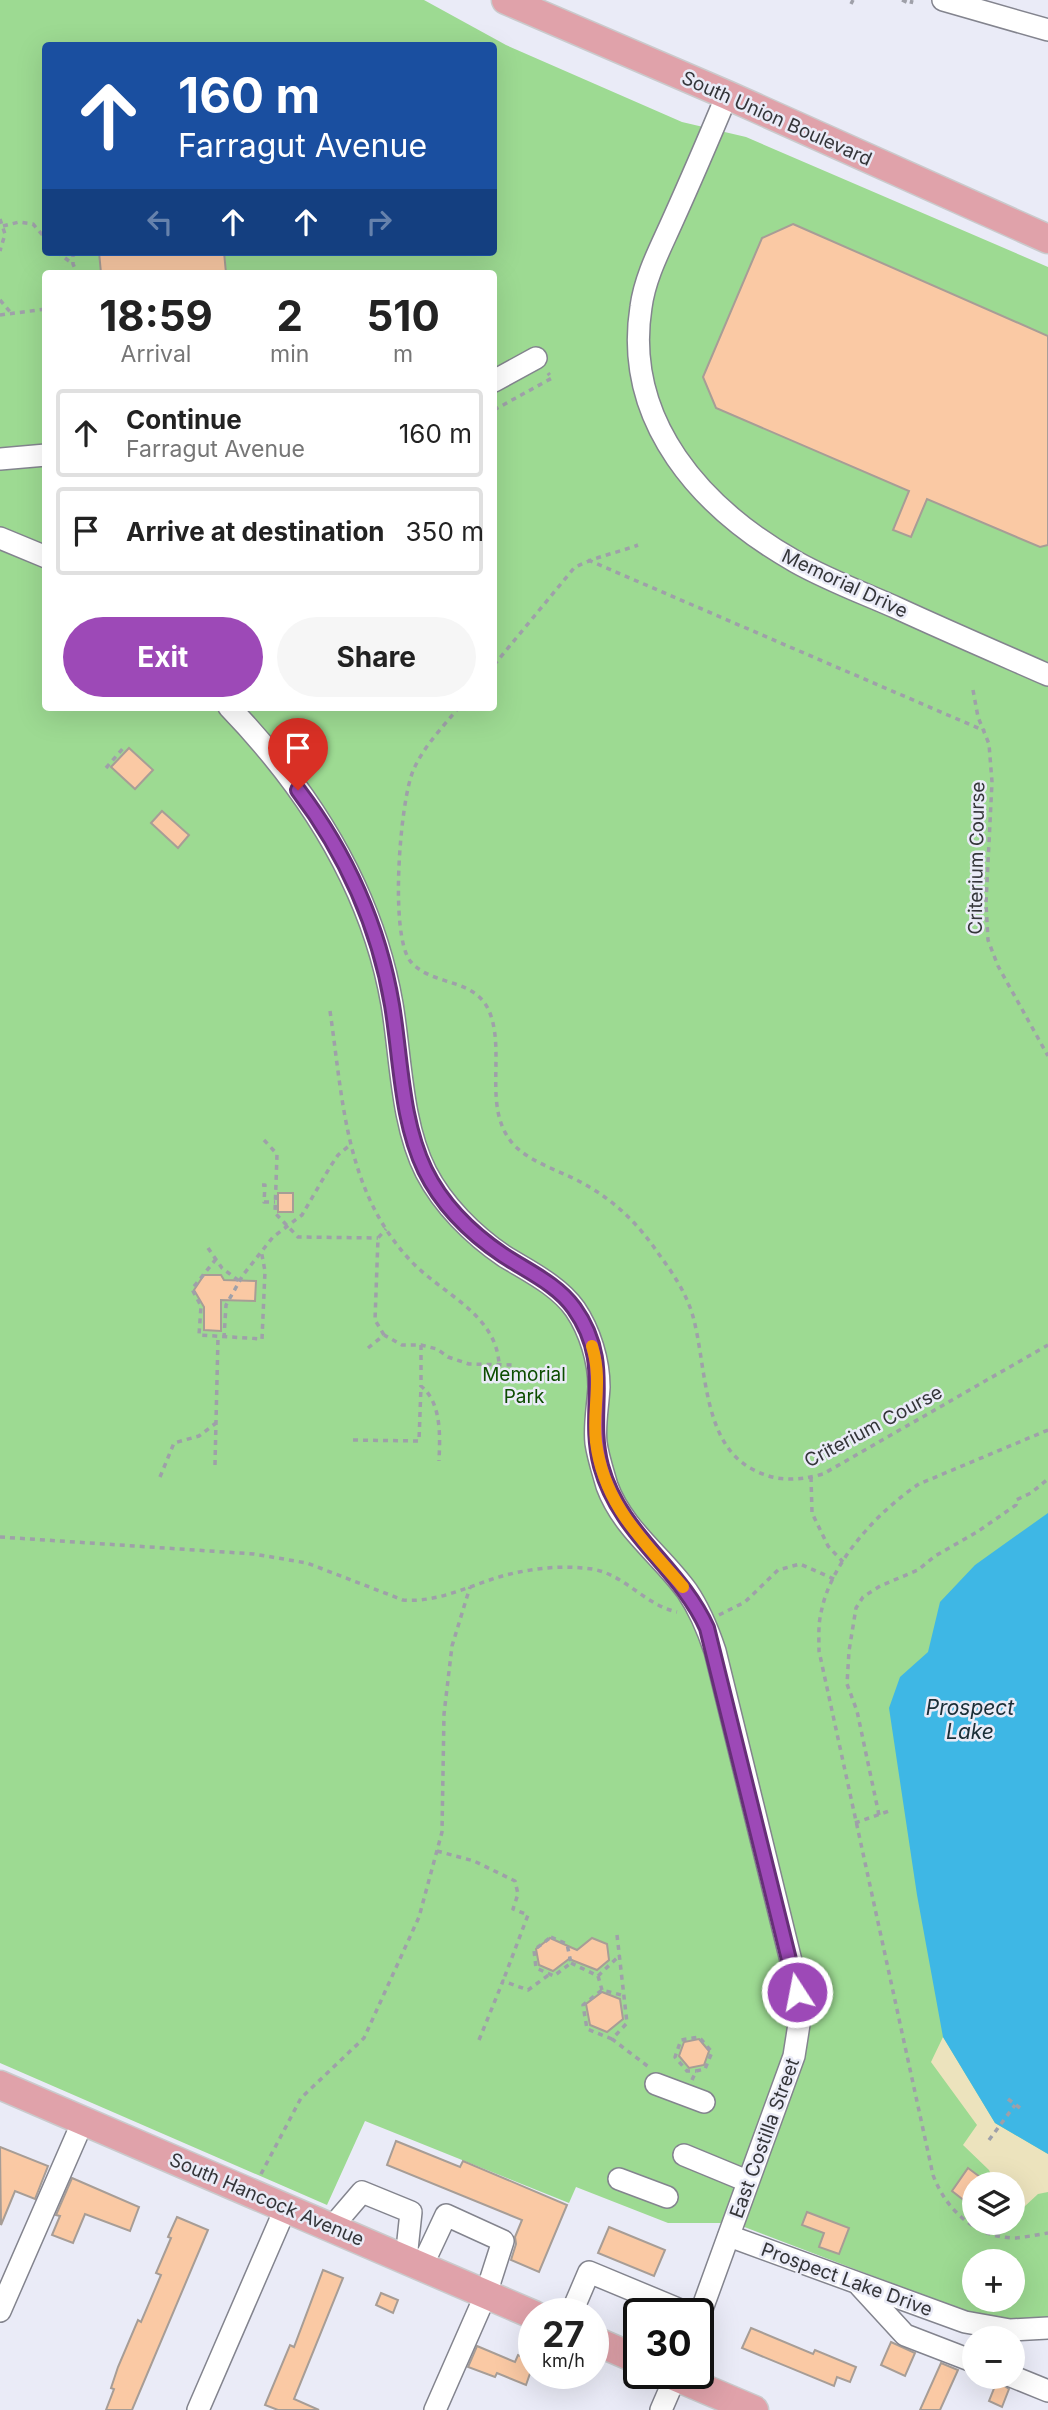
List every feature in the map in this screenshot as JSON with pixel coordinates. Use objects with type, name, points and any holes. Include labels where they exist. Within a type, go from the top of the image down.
[{"type":"main road","name":"South Union Boulevard","points":[[506,0],[727,95],[1048,239]]},
{"type":"main road","name":"South Hancock Avenue","points":[[0,2085],[518,2308]]},
{"type":"main road","points":[[707,2389],[754,2410]]},
{"type":"street","points":[[943,0],[997,8],[1048,30]]},
{"type":"street","name":"Memorial Drive","points":[[727,95],[655,262],[641,306],[639,332],[643,382],[661,434],[682,467],[707,495],[741,525],[778,552],[819,574],[1048,675]]},
{"type":"street","points":[[497,379],[536,358]]},
{"type":"street","points":[[3,459],[42,455]]},
{"type":"street","points":[[0,538],[42,555]]},
{"type":"street","name":"East Costilla Street","points":[[233,711],[309,804],[351,875],[372,923],[390,990],[411,1130],[425,1170],[445,1203],[470,1228],[503,1255],[561,1294],[574,1307],[590,1340],[597,1364],[599,1385],[596,1441],[608,1488],[631,1529],[686,1590],[700,1612],[718,1664],[792,1965],[799,2005],[798,2039],[794,2056],[704,2298]]},
{"type":"street","points":[[654,2077],[695,2099]]},
{"type":"street","points":[[0,2311],[82,2120]]},
{"type":"street","points":[[684,2155],[747,2181]]},
{"type":"street","points":[[619,2179],[667,2197]]},
{"type":"street","points":[[332,2227],[362,2192],[411,2212],[414,2263]]},
{"type":"street","points":[[198,2410],[286,2207]]},
{"type":"street","points":[[414,2263],[446,2215],[503,2241],[486,2294],[435,2410]]},
{"type":"street","name":"Prospect Lake Drive","points":[[729,2236],[965,2322],[1010,2330],[1048,2328]]},
{"type":"street","points":[[578,2298],[589,2272],[651,2298]]},
{"type":"street","points":[[858,2283],[905,2335],[962,2357]]},
{"type":"street","points":[[1025,2382],[1048,2391]]},
{"type":"street","points":[[661,2410],[668,2389]]},
{"type":"path","points":[[902,0],[911,4],[912,0]]},
{"type":"path","points":[[0,219],[5,234],[0,251]]},
{"type":"path","points":[[4,226],[19,222],[33,224],[42,234]]},
{"type":"path","points":[[62,256],[73,264]]},
{"type":"path","points":[[74,256],[75,270]]},
{"type":"path","points":[[0,300],[11,313]]},
{"type":"path","points":[[0,315],[42,309]]},
{"type":"path","points":[[497,408],[552,379],[536,358]]},
{"type":"path","points":[[497,661],[574,568],[588,560],[603,558],[638,545]]},
{"type":"path","points":[[588,560],[985,731]]},
{"type":"path","name":"Criterium Course","points":[[973,690],[978,717],[989,744],[992,782],[986,903],[988,940],[998,966],[1048,1056]]},
{"type":"path","name":"Criterium Course","points":[[456,711],[419,757],[407,790],[401,826],[400,924],[405,951],[419,969],[473,990],[491,1013],[494,1026],[497,1105],[500,1121],[516,1147],[527,1156],[587,1186],[629,1216],[672,1272],[691,1310],[714,1420],[722,1443],[732,1455],[757,1472],[787,1480],[823,1474],[1048,1345]]},
{"type":"path","points":[[106,768],[125,746]]},
{"type":"path","points":[[330,1011],[350,1145],[361,1183],[386,1229],[411,1261],[480,1318],[491,1333],[498,1350],[499,1364]]},
{"type":"path","points":[[264,1140],[276,1154],[275,1213],[298,1237],[378,1238]]},
{"type":"path","points":[[224,1338],[226,1305],[239,1282],[261,1250],[302,1215],[338,1155],[350,1145]]},
{"type":"path","points":[[262,1185],[265,1185],[264,1202],[275,1202]]},
{"type":"path","points":[[386,1229],[378,1238],[375,1321],[384,1335],[402,1345],[421,1345],[437,1349],[448,1357],[468,1364],[515,1365]]},
{"type":"path","points":[[208,1248],[222,1268],[239,1282]]},
{"type":"path","points":[[216,1259],[192,1289],[201,1306],[199,1335],[262,1339],[265,1271],[261,1250]]},
{"type":"path","points":[[368,1348],[384,1335]]},
{"type":"path","points":[[215,1465],[218,1336]]},
{"type":"path","points":[[353,1440],[419,1441],[421,1345]]},
{"type":"path","points":[[421,1386],[428,1391],[440,1427],[439,1461]]},
{"type":"path","points":[[160,1477],[174,1443],[199,1436],[216,1423]]},
{"type":"path","points":[[1048,1430],[919,1484],[900,1497],[877,1519],[843,1562],[834,1579],[821,1612],[819,1651],[930,2161],[939,2189],[955,2211],[970,2225],[991,2235],[1015,2238],[1048,2233]]},
{"type":"path","points":[[811,1477],[812,1513],[828,1546],[843,1562]]},
{"type":"path","points":[[879,1815],[857,1711],[847,1684],[856,1608],[863,1597],[880,1586],[918,1570],[934,1556],[977,1532],[1016,1505],[1016,1500],[1031,1493],[1048,1479]]},
{"type":"path","points":[[0,1537],[254,1554],[287,1559],[319,1567],[403,1600],[418,1601],[435,1599],[505,1575],[539,1568],[592,1569],[609,1574],[671,1611],[719,1615],[745,1602],[778,1570],[800,1564],[834,1579]]},
{"type":"path","points":[[252,2192],[301,2098],[364,2038],[419,1917],[442,1832],[444,1714],[452,1646],[470,1587]]},
{"type":"path","points":[[855,1823],[890,1811]]},
{"type":"path","points":[[437,1851],[474,1860],[515,1881],[518,1894],[513,1909],[528,1915],[479,2039]]},
{"type":"path","points":[[612,2039],[627,2023],[617,1935]]},
{"type":"path","points":[[551,1937],[567,1944],[570,1963],[554,1976],[536,1968],[534,1950],[551,1937]]},
{"type":"path","points":[[598,1976],[620,1955]]},
{"type":"path","points":[[570,1963],[598,1976],[602,1990]]},
{"type":"path","points":[[503,1981],[528,1990],[550,1974]]},
{"type":"path","points":[[602,1990],[625,1996]]},
{"type":"path","points":[[602,1990],[583,2006],[587,2029],[612,2039],[654,2077]]},
{"type":"path","points":[[699,2037],[712,2052],[705,2068],[696,2071],[687,2071],[675,2057],[681,2040],[699,2037]]},
{"type":"path","points":[[695,2099],[696,2071]]},
{"type":"path","points":[[1008,2099],[1024,2111]]},
{"type":"path","points":[[989,2140],[1015,2105]]},
{"type":"green space","name":"Memorial Park","points":[[0,0],[424,0],[506,45],[682,122],[746,137],[1048,267],[1048,2319],[1021,2321],[967,2312],[1025,2312],[1025,2249],[962,2249],[962,2310],[734,2223],[668,2223],[576,2187],[569,2203],[365,2121],[327,2205],[0,2063]]},
{"type":"sand","points":[[943,2037],[995,2123],[1048,2154],[1048,2192],[1038,2194],[1025,2206],[1025,2172],[990,2172],[963,2145],[977,2125],[931,2062]]},
{"type":"water","name":"Prospect Lake","points":[[1048,1513],[1048,2154],[995,2123],[943,2037],[917,1895],[889,1708],[900,1677],[928,1652],[940,1602],[975,1565]]},
{"type":"building","points":[[793,224],[1048,336],[1048,545],[1040,547],[927,499],[911,537],[893,530],[909,491],[716,408],[703,377],[762,238]]},
{"type":"building","points":[[99,256],[224,256],[226,270],[101,270]]},
{"type":"building","points":[[129,748],[153,770],[135,789],[111,767]]},
{"type":"building","points":[[162,811],[189,835],[178,848],[151,823]]},
{"type":"building","points":[[278,1193],[293,1193],[293,1212],[278,1212]]},
{"type":"building","points":[[204,1275],[221,1275],[224,1280],[256,1281],[255,1301],[221,1300],[221,1331],[204,1330],[204,1307],[194,1290]]},
{"type":"building","points":[[550,1938],[577,1950],[592,1938],[607,1944],[609,1960],[597,1970],[569,1959],[553,1971],[539,1965],[536,1949]]},
{"type":"building","points":[[602,1992],[620,1999],[623,2019],[607,2032],[590,2025],[586,2004]]},
{"type":"building","points":[[699,2039],[709,2051],[704,2065],[689,2068],[679,2056],[684,2042]]},
{"type":"building","points":[[396,2141],[460,2167],[463,2161],[567,2205],[539,2272],[511,2260],[516,2244],[515,2237],[522,2220],[387,2165]]},
{"type":"building","points":[[0,2147],[48,2166],[35,2199],[15,2191],[1,2225]]},
{"type":"building","points":[[962,2177],[962,2199],[952,2191]]},
{"type":"building","points":[[72,2178],[139,2207],[130,2231],[85,2214],[73,2243],[52,2235],[60,2216],[56,2215]]},
{"type":"building","points":[[807,2212],[849,2228],[839,2254],[819,2247],[824,2233],[802,2225]]},
{"type":"building","points":[[177,2217],[208,2230],[132,2410],[106,2410],[118,2367],[161,2275],[156,2273]]},
{"type":"building","points":[[609,2227],[665,2250],[654,2276],[598,2253]]},
{"type":"building","points":[[323,2270],[343,2278],[294,2399],[319,2410],[278,2410],[265,2405],[290,2345],[294,2347]]},
{"type":"building","points":[[381,2293],[398,2300],[393,2313],[376,2305]]},
{"type":"building","points":[[751,2328],[813,2354],[815,2350],[856,2367],[850,2382],[837,2377],[834,2386],[742,2348]]},
{"type":"building","points":[[891,2342],[915,2353],[905,2376],[881,2365]]},
{"type":"building","points":[[477,2346],[515,2362],[518,2355],[518,2382],[497,2373],[495,2377],[468,2367]]},
{"type":"building","points":[[941,2363],[958,2370],[940,2410],[920,2410]]},
{"type":"building","points":[[994,2389],[1009,2389],[1002,2407],[989,2401]]},
{"type":"slow traffic","points":[[592,1346],[599,1385],[596,1441],[608,1488],[631,1529],[683,1587]]},
{"type":"route","points":[[298,790],[333,842],[372,923],[392,1004],[411,1130],[425,1170],[445,1203],[470,1228],[503,1255],[546,1282],[574,1307],[590,1340],[597,1364],[599,1385],[596,1441],[601,1466],[608,1488],[631,1529],[686,1590],[707,1628],[715,1651],[797,1992]]}]
